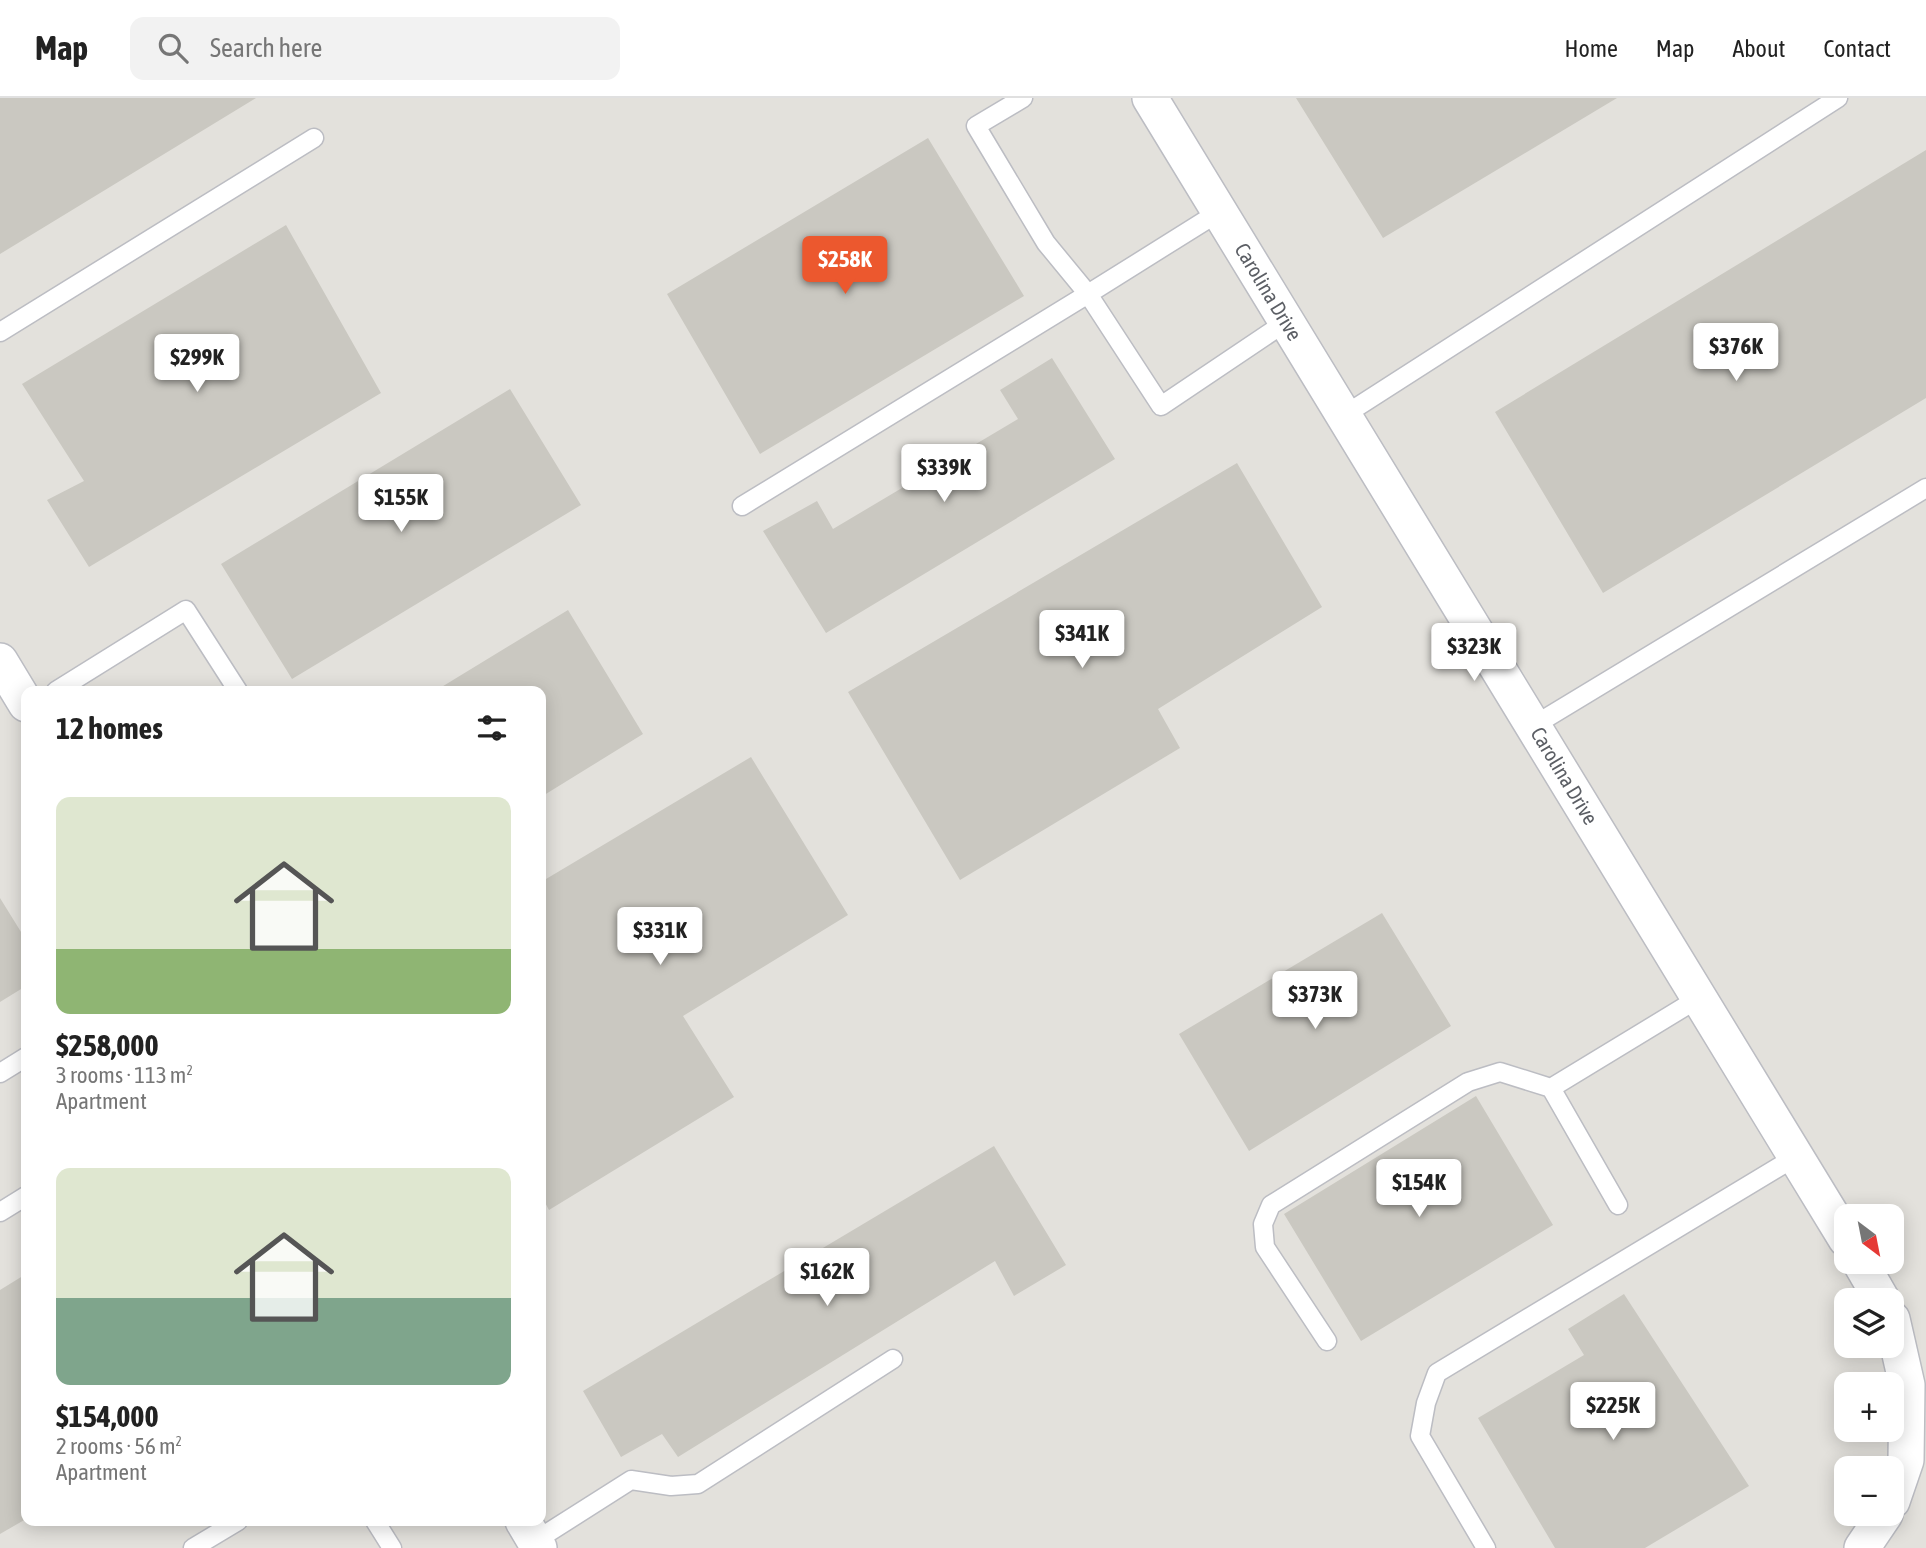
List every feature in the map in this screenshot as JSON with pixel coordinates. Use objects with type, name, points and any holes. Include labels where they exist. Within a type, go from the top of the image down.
[{"type":"street","name":"Carolina Drive","points":[[1150,98],[1834,1219]]},
{"type":"street","points":[[0,661],[21,696]]},
{"type":"street","points":[[1904,1352],[1917,1385],[1904,1466]]},
{"type":"street","points":[[1862,1548],[1877,1526]]},
{"type":"lane","points":[[1023,98],[976,126],[1046,243],[1088,294],[1161,406],[1286,321]]},
{"type":"lane","points":[[1343,416],[1838,98]]},
{"type":"lane","points":[[0,332],[314,138]]},
{"type":"lane","points":[[742,506],[1219,212]]},
{"type":"lane","points":[[1534,726],[1926,488]]},
{"type":"lane","points":[[64,686],[186,610],[235,686]]},
{"type":"lane","points":[[1551,1088],[1699,998]]},
{"type":"lane","points":[[0,1073],[21,1060]]},
{"type":"lane","points":[[1327,1341],[1265,1247],[1263,1224],[1271,1205],[1468,1082],[1500,1072],[1551,1088],[1618,1205]]},
{"type":"lane","points":[[1486,1548],[1420,1436],[1426,1403],[1437,1373],[1797,1156]]},
{"type":"lane","points":[[0,1212],[21,1199]]},
{"type":"lane","points":[[533,1537],[631,1480],[671,1486],[698,1484],[893,1359]]},
{"type":"lane","points":[[193,1548],[230,1526]]},
{"type":"lane","points":[[378,1526],[392,1548]]},
{"type":"shaded area","points":[[0,98],[1926,98],[1926,1548],[0,1548]]},
{"type":"building","points":[[0,98],[256,98],[0,254]]},
{"type":"building","points":[[1296,98],[1617,98],[1383,238]]},
{"type":"building","points":[[928,138],[1024,296],[760,454],[667,294]]},
{"type":"building","points":[[1926,150],[1926,398],[1603,593],[1495,412]]},
{"type":"building","points":[[286,225],[381,393],[89,567],[47,500],[84,481],[22,384]]},
{"type":"building","points":[[1052,358],[1115,459],[826,633],[763,531],[817,501],[833,529],[1018,419],[1000,390]]},
{"type":"building","points":[[510,389],[581,505],[292,679],[221,564]]},
{"type":"building","points":[[1237,463],[1322,607],[1158,709],[1180,748],[960,880],[848,692]]},
{"type":"building","points":[[568,610],[643,734],[546,794],[546,686],[443,686]]},
{"type":"building","points":[[751,757],[848,915],[683,1016],[734,1097],[549,1210],[546,1204],[546,879]]},
{"type":"building","points":[[0,898],[21,932],[21,989],[0,1002]]},
{"type":"building","points":[[1382,913],[1451,1026],[1249,1151],[1179,1034]]},
{"type":"building","points":[[1476,1096],[1553,1225],[1361,1341],[1284,1214]]},
{"type":"building","points":[[994,1146],[1066,1265],[1014,1296],[995,1261],[678,1457],[662,1434],[621,1457],[583,1391]]},
{"type":"building","points":[[21,1277],[21,1522],[0,1534],[0,1290]]},
{"type":"building","points":[[1624,1294],[1749,1486],[1645,1548],[1555,1548],[1478,1418],[1584,1355],[1568,1329]]}]
